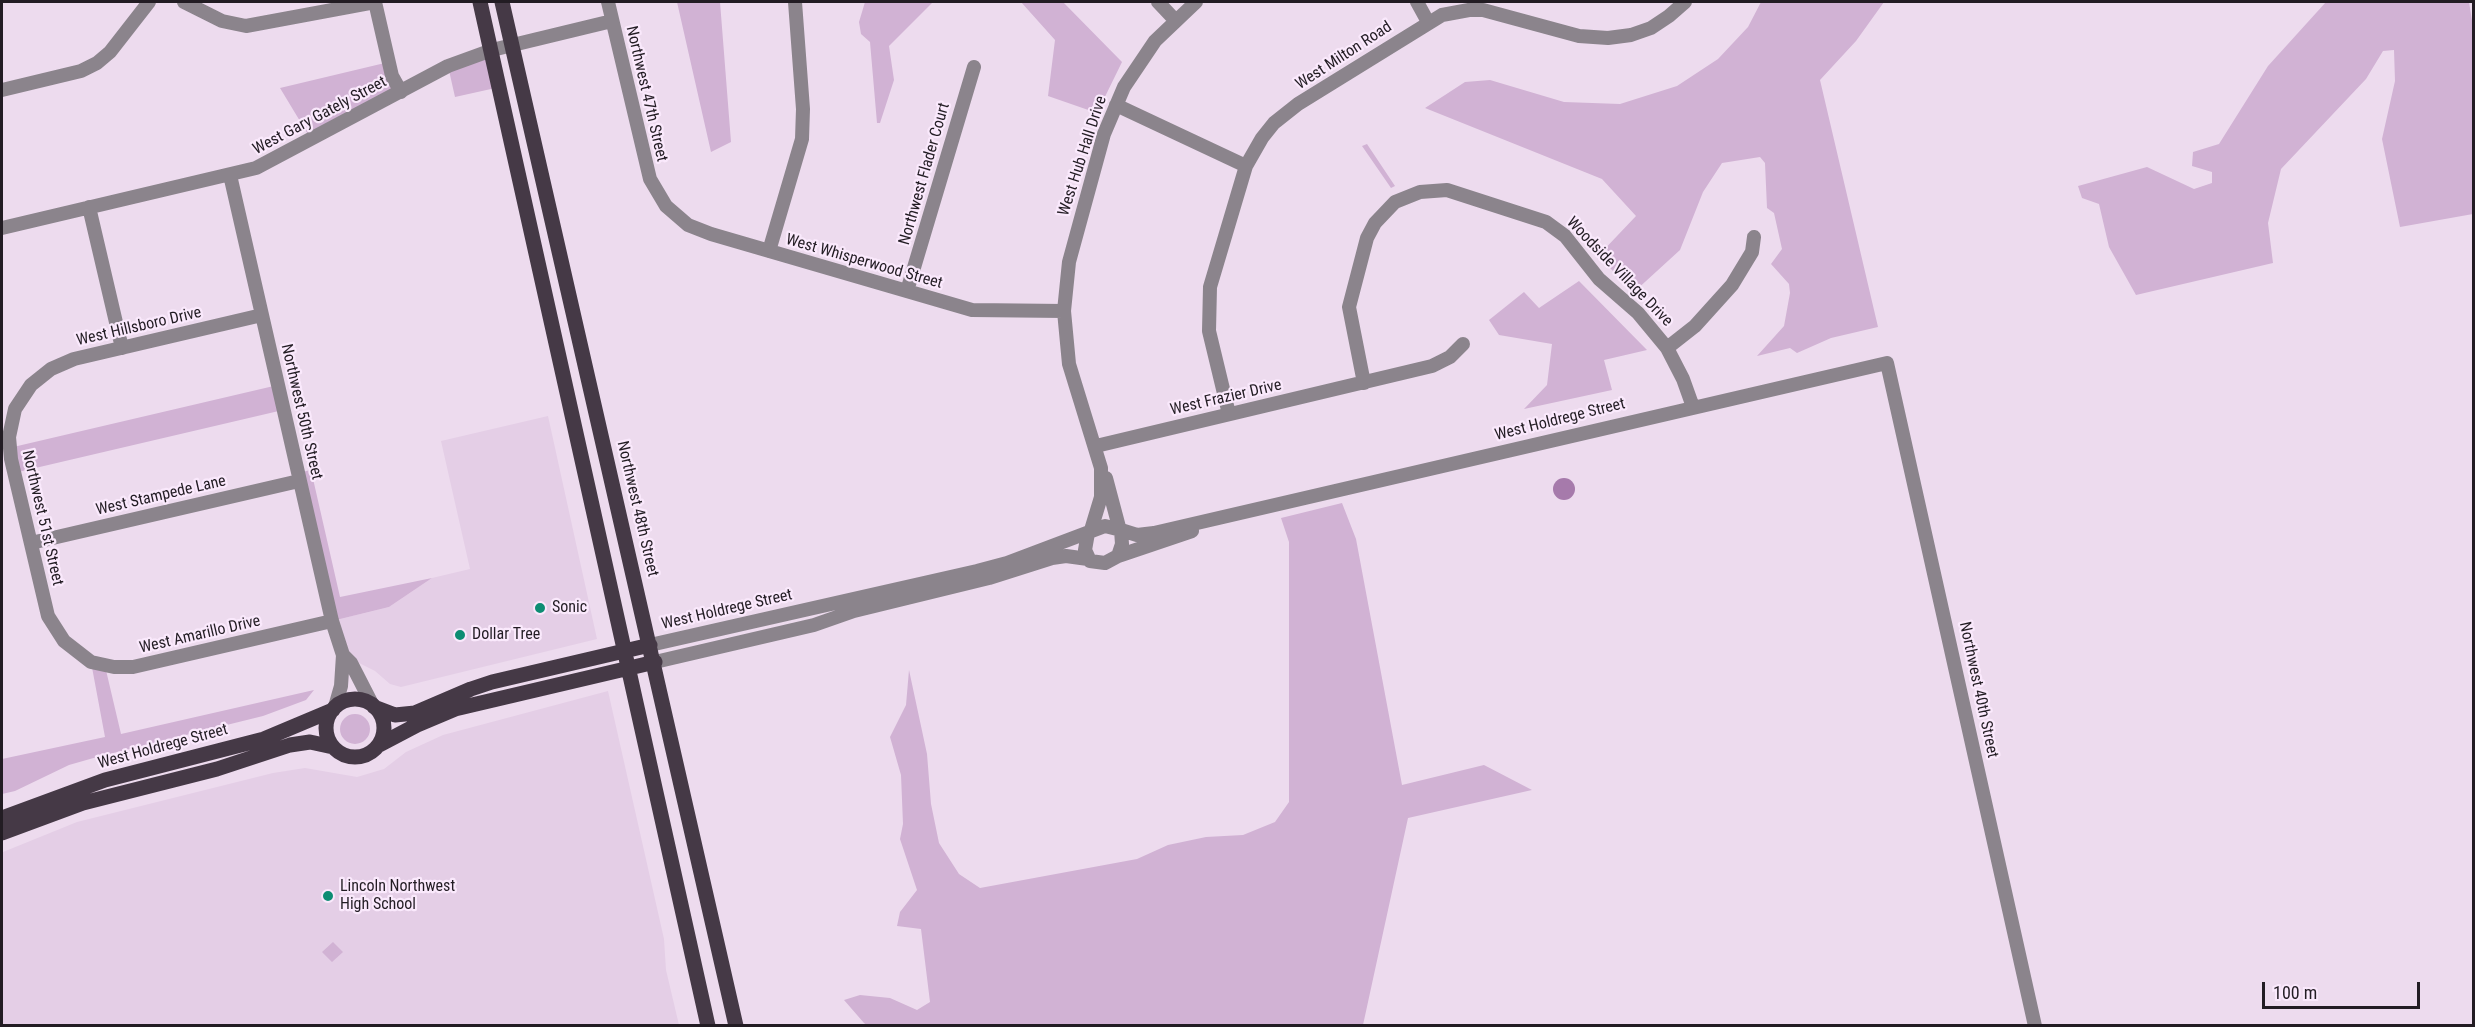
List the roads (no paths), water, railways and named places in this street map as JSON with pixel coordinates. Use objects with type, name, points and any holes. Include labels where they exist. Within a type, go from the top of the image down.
[{"type":"main road","points":[[480,2],[708,1026]]},
{"type":"main road","name":"Northwest 48th Street","points":[[502,2],[655,663],[736,1026]]},
{"type":"main road","name":"West Holdrege Street","points":[[373,705],[395,715],[415,713],[481,686],[650,645]]},
{"type":"main road","name":"West Holdrege Street","points":[[378,745],[455,709],[655,663]]},
{"type":"main road","points":[[353,699],[373,705],[380,713],[384,729],[378,745],[368,754],[358,757],[340,753],[333,747],[326,733],[326,724],[334,708],[353,699]]},
{"type":"main road","name":"West Holdrege Street","points":[[2,818],[105,780],[264,739],[334,708]]},
{"type":"main road","name":"West Holdrege Street","points":[[2,833],[83,803],[217,769],[290,745],[310,742],[333,747]]},
{"type":"street","points":[[2,90],[81,71],[97,63],[110,52],[149,2]]},
{"type":"street","points":[[184,2],[222,21],[246,26],[375,2],[392,76],[400,92]]},
{"type":"street","name":"Northwest 47th Street","points":[[608,2],[646,170],[666,206]]},
{"type":"street","points":[[769,251],[802,139],[803,110],[795,2]]},
{"type":"street","points":[[1158,2],[1175,20]]},
{"type":"street","name":"West Hub Hall Drive","points":[[1101,468],[1096,446],[1071,373],[1064,311],[1073,238],[1116,105],[1132,72],[1175,20],[1196,2]]},
{"type":"street","points":[[1417,2],[1428,21]]},
{"type":"street","name":"West Milton Road","points":[[1229,414],[1209,331],[1208,297],[1246,166],[1262,138],[1285,113],[1428,21],[1456,11],[1482,10],[1579,36],[1621,38],[1651,28],[1684,2]]},
{"type":"street","name":"West Gary Gately Street","points":[[2,228],[230,175],[272,162],[448,66],[492,50],[612,21]]},
{"type":"street","name":"Northwest Flader Court","points":[[907,291],[974,67]]},
{"type":"street","points":[[1116,105],[1246,166]]},
{"type":"street","name":"Northwest 50th Street","points":[[230,175],[299,481],[332,621],[343,655],[341,686],[334,708]]},
{"type":"street","name":"Woodside Village Drive","points":[[1364,383],[1349,307],[1367,238],[1375,223],[1395,202],[1413,194],[1434,190],[1459,193],[1557,228],[1599,279],[1638,314],[1667,348],[1683,379],[1693,406]]},
{"type":"street","name":"West Whisperwood Street","points":[[666,206],[696,228],[972,310],[1064,311]]},
{"type":"street","points":[[89,207],[122,348]]},
{"type":"street","points":[[1667,348],[1695,326],[1732,285],[1752,252],[1754,237]]},
{"type":"street","name":"West Hillsboro Drive","points":[[31,385],[62,363],[262,315]]},
{"type":"street","name":"West Frazier Drive","points":[[1096,446],[1432,366],[1450,357],[1463,344]]},
{"type":"street","name":"West Holdrege Street","points":[[1120,528],[1143,535],[1242,514],[1693,406],[1887,363]]},
{"type":"street","name":"Northwest 40th Street","points":[[1887,363],[2035,1026]]},
{"type":"street","name":"Northwest 51st Street","points":[[31,385],[12,417],[6,460],[48,616],[64,641],[77,653]]},
{"type":"street","points":[[1101,468],[1108,482],[1123,539],[1118,556],[1099,563],[1088,559],[1085,545],[1101,497],[1101,468]]},
{"type":"street","name":"West Stampede Lane","points":[[30,543],[299,481]]},
{"type":"street","name":"West Holdrege Street","points":[[1118,556],[1242,514]]},
{"type":"street","points":[[1090,532],[1105,526],[1120,528]]},
{"type":"street","name":"West Holdrege Street","points":[[650,645],[977,571],[1090,532]]},
{"type":"street","name":"West Holdrege Street","points":[[655,663],[814,625],[854,611],[989,578],[1052,558],[1088,559]]},
{"type":"street","name":"West Amarillo Drive","points":[[77,653],[91,662],[105,666],[133,667],[332,621]]},
{"type":"street","name":"Northwest 50th Street","points":[[343,655],[351,663],[373,705]]},
{"type":"place","name":"Sonic","points":[[540,608]]},
{"type":"place","name":"Dollar Tree","points":[[460,635]]},
{"type":"place","name":"Lincoln Northwest High School","points":[[328,896]]}]
